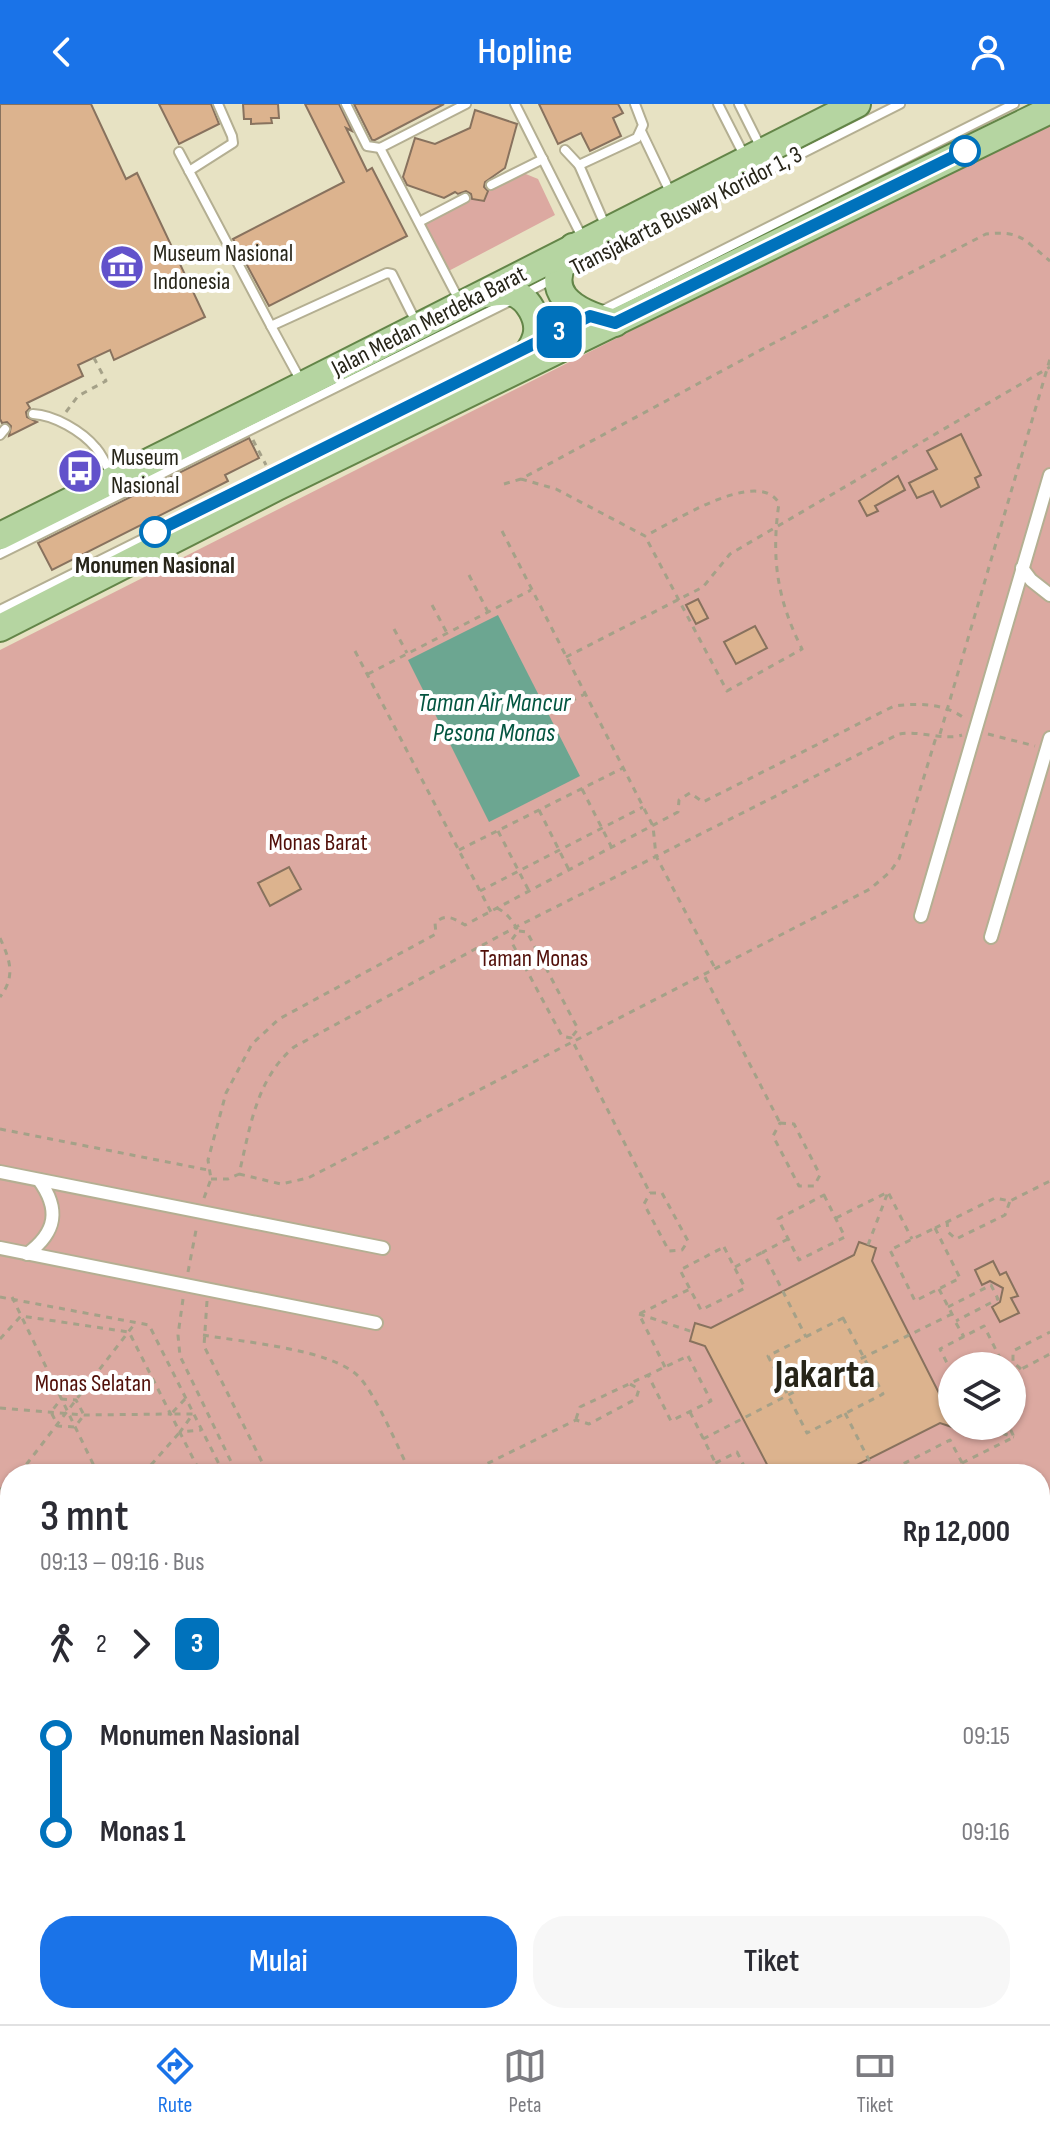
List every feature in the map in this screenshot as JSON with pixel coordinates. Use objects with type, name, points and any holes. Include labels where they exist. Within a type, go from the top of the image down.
[{"type":"main road","name":"Jalan Medan Merdeka Barat","points":[[1,536],[857,104]]},
{"type":"main road","points":[[0,628],[514,371],[602,320],[1050,110]]},
{"type":"main road","points":[[588,239],[562,260],[557,276],[566,301],[602,320]]},
{"type":"main road","points":[[470,300],[498,291],[520,296],[532,310],[538,324],[537,335],[514,371]]},
{"type":"street","points":[[921,916],[1050,475]]},
{"type":"street","points":[[1022,568],[1050,595]]},
{"type":"street","points":[[991,937],[1048,744]]},
{"type":"street","points":[[0,1172],[199,1214],[383,1248]]},
{"type":"street","points":[[27,1254],[42,1242],[53,1216],[52,1202],[39,1180]]},
{"type":"street","points":[[0,1248],[376,1323]]},
{"type":"lane","points":[[189,171],[233,143],[218,104]]},
{"type":"lane","points":[[346,104],[367,146],[380,148],[466,104]]},
{"type":"lane","points":[[515,104],[588,239]]},
{"type":"lane","points":[[579,165],[637,138],[642,122],[635,104]]},
{"type":"lane","points":[[718,104],[754,155]]},
{"type":"lane","points":[[739,104],[754,155]]},
{"type":"lane","name":"Transjakarta Busway Koridor 1, 3","points":[[1,536],[248,429],[900,104]]},
{"type":"lane","points":[[0,610],[270,473],[533,345],[602,320],[1014,104]]},
{"type":"lane","points":[[641,131],[673,197]]},
{"type":"lane","points":[[380,148],[419,222],[470,300]]},
{"type":"lane","points":[[565,150],[579,165],[588,239]]},
{"type":"lane","points":[[179,152],[303,385]]},
{"type":"lane","points":[[491,185],[543,159]]},
{"type":"lane","points":[[419,222],[465,198]]},
{"type":"lane","points":[[271,326],[387,273],[392,274],[418,326]]},
{"type":"lane","points":[[33,414],[42,414],[81,435],[97,449],[113,478]]},
{"type":"path","points":[[504,484],[521,479],[770,345],[986,234],[1008,231],[1018,235],[1050,261]]},
{"type":"path","points":[[59,422],[78,396],[106,381],[94,358]]},
{"type":"path","points":[[211,1179],[228,1179],[239,1174],[281,1184],[308,1178],[857,896],[890,872],[899,859],[947,709],[1050,359]]},
{"type":"path","points":[[566,657],[703,587],[730,554],[1048,368]]},
{"type":"path","points":[[248,429],[270,473]]},
{"type":"path","points":[[521,479],[556,489],[645,536],[727,691],[802,649],[787,620],[776,575],[775,529],[779,503],[775,497],[761,491],[727,496],[645,536]]},
{"type":"path","points":[[502,531],[653,826],[656,856],[716,970]]},
{"type":"path","points":[[469,575],[488,612]]},
{"type":"path","points":[[367,674],[531,590]]},
{"type":"path","points":[[432,605],[447,633]]},
{"type":"path","points":[[394,629],[407,653]]},
{"type":"path","points":[[355,651],[491,912]]},
{"type":"path","points":[[549,712],[585,694]]},
{"type":"path","points":[[232,1464],[180,1356],[178,1335],[199,1214],[211,1179],[208,1160],[226,1093],[247,1051],[267,1028],[436,934],[435,923],[440,919],[451,917],[465,925],[678,812],[679,800],[690,793],[703,802],[894,706],[926,704],[947,709],[961,715],[975,731]]},
{"type":"path","points":[[239,1174],[257,1101],[271,1071],[294,1047],[656,856],[899,734],[917,732],[954,738],[975,731],[1048,744]]},
{"type":"path","points":[[459,850],[623,768]]},
{"type":"path","points":[[582,789],[612,848]]},
{"type":"path","points":[[480,891],[643,807]]},
{"type":"path","points":[[539,810],[569,870]]},
{"type":"path","points":[[498,831],[529,891]]},
{"type":"path","points":[[497,908],[517,929],[527,932],[578,1029],[571,1038]]},
{"type":"path","points":[[517,929],[511,941],[562,1036],[571,1038]]},
{"type":"path","points":[[0,938],[11,961],[11,971],[9,983],[0,997]]},
{"type":"path","points":[[705,975],[780,1123]]},
{"type":"path","points":[[571,1038],[650,1193]]},
{"type":"path","points":[[780,1123],[794,1124],[820,1175],[814,1186],[799,1186],[773,1136],[780,1123]]},
{"type":"path","points":[[0,1129],[210,1170]]},
{"type":"path","points":[[935,1228],[960,1278],[915,1301],[890,1250],[995,1198],[1010,1201],[1050,1181]]},
{"type":"path","points":[[836,1218],[888,1192]]},
{"type":"path","points":[[888,1192],[912,1239]]},
{"type":"path","points":[[868,1245],[888,1192]]},
{"type":"path","points":[[650,1193],[662,1193],[688,1241],[682,1250],[669,1251],[644,1204],[650,1193]]},
{"type":"path","points":[[824,1195],[836,1218],[845,1237],[799,1260],[778,1219],[824,1195]]},
{"type":"path","points":[[947,1221],[948,1232],[956,1239],[1005,1215],[1010,1201]]},
{"type":"path","points":[[735,1267],[788,1239]]},
{"type":"path","points":[[724,1247],[745,1288],[701,1310],[690,1289],[680,1270],[724,1247]]},
{"type":"path","points":[[763,1252],[806,1337]]},
{"type":"path","points":[[948,1307],[991,1285],[998,1299],[956,1321]]},
{"type":"path","points":[[639,1314],[690,1289]]},
{"type":"path","points":[[939,1289],[964,1337]]},
{"type":"path","points":[[208,1290],[204,1346],[263,1464]]},
{"type":"path","points":[[0,1297],[149,1325],[219,1464]]},
{"type":"path","points":[[12,1297],[93,1464]]},
{"type":"path","points":[[639,1314],[693,1332]]},
{"type":"path","points":[[639,1314],[665,1367]]},
{"type":"path","points":[[850,1364],[952,1314]]},
{"type":"path","points":[[21,1316],[129,1332]]},
{"type":"path","points":[[1,1338],[21,1316]]},
{"type":"path","points":[[843,1318],[883,1394],[807,1433],[768,1356],[806,1337],[843,1318]]},
{"type":"path","points":[[27,1464],[136,1322]]},
{"type":"path","points":[[942,1352],[940,1349],[984,1326],[997,1352]]},
{"type":"path","points":[[129,1332],[196,1464]]},
{"type":"path","points":[[1013,1352],[1050,1332]]},
{"type":"path","points":[[203,1335],[322,1356],[344,1365],[365,1383],[406,1464]]},
{"type":"path","points":[[1026,1366],[1050,1354]]},
{"type":"path","points":[[576,1420],[580,1407],[688,1356],[711,1401],[671,1421],[648,1375]]},
{"type":"path","points":[[486,1464],[576,1420],[589,1424],[636,1399],[639,1389],[628,1383]]},
{"type":"path","points":[[703,1439],[802,1388]]},
{"type":"path","points":[[171,1414],[186,1398]]},
{"type":"path","points":[[61,1399],[76,1400]]},
{"type":"path","points":[[51,1412],[61,1399]]},
{"type":"path","points":[[76,1400],[84,1415]]},
{"type":"path","points":[[0,1408],[84,1415],[193,1414]]},
{"type":"path","points":[[51,1412],[58,1426]]},
{"type":"path","points":[[690,1412],[715,1463],[737,1452],[743,1464]]},
{"type":"path","points":[[845,1413],[871,1464]]},
{"type":"path","points":[[152,1464],[193,1414]]},
{"type":"path","points":[[75,1427],[84,1415]]},
{"type":"path","points":[[58,1426],[75,1427]]},
{"type":"path","points":[[180,1432],[201,1430]]},
{"type":"path","points":[[903,1464],[950,1440],[962,1463],[1008,1440]]},
{"type":"green space","name":"Monas Barat","points":[[1050,119],[1050,1464],[0,1464],[0,650]]},
{"type":"green space","points":[[521,172],[538,179],[555,215],[441,275],[420,232],[428,218]]},
{"type":"water","name":"Taman Air Mancur Pesona Monas","points":[[498,615],[580,776],[489,822],[408,660]]},
{"type":"building","name":"Museum Nasional Indonesia","points":[[0,104],[91,104],[126,179],[137,173],[205,317],[114,360],[110,350],[78,365],[83,376],[27,403],[30,408],[26,412],[27,417],[37,422],[9,436],[11,426],[0,419]]},
{"type":"building","points":[[159,104],[211,104],[219,124],[179,144]]},
{"type":"building","points":[[243,104],[278,104],[279,118],[271,118],[272,123],[251,124],[251,119],[244,119]]},
{"type":"building","points":[[305,104],[339,104],[352,131],[346,128],[367,171],[372,168],[407,236],[269,306],[233,239],[344,182]]},
{"type":"building","points":[[354,104],[444,104],[372,140]]},
{"type":"building","points":[[539,104],[618,104],[623,113],[613,118],[621,136],[590,151],[581,133],[558,144]]},
{"type":"building","points":[[475,110],[517,124],[505,168],[485,182],[484,187],[488,191],[484,201],[472,199],[466,191],[444,198],[407,185],[403,177],[415,138],[435,144],[470,128]]},
{"type":"building","points":[[961,434],[981,475],[975,478],[979,487],[941,507],[933,491],[917,498],[909,483],[937,469],[927,451]]},
{"type":"building","points":[[249,438],[259,458],[225,475],[228,481],[52,570],[38,543]]},
{"type":"building","points":[[898,476],[905,490],[875,506],[878,511],[867,516],[859,501]]},
{"type":"building","points":[[698,599],[708,618],[696,624],[686,605]]},
{"type":"building","points":[[755,626],[767,648],[736,664],[724,642]]},
{"type":"building","points":[[289,867],[301,889],[270,906],[258,883]]},
{"type":"building","points":[[859,1242],[876,1248],[872,1261],[938,1391],[938,1424],[859,1464],[767,1464],[705,1346],[690,1341],[695,1323],[711,1328],[854,1255]]},
{"type":"building","points":[[993,1261],[1000,1275],[1006,1272],[1018,1296],[1011,1298],[1019,1313],[1000,1322],[992,1307],[1000,1302],[1003,1288],[990,1281],[982,1285],[975,1270]]},
{"type":"bus line","name":"3","points":[[155,532],[590,316],[615,323],[965,151]]},
{"type":"place","name":"Museum Nasional Indonesia","points":[[122,267]]},
{"type":"place","name":"Museum Nasional","points":[[80,471]]},
{"type":"place","name":"Monumen Nasional","points":[[155,532]]},
{"type":"district","name":"Jakarta","points":[[825,1375]]},
{"type":"park label","name":"Taman Monas","points":[[534,958]]},
{"type":"park label","name":"Monas Selatan","points":[[93,1383]]}]
